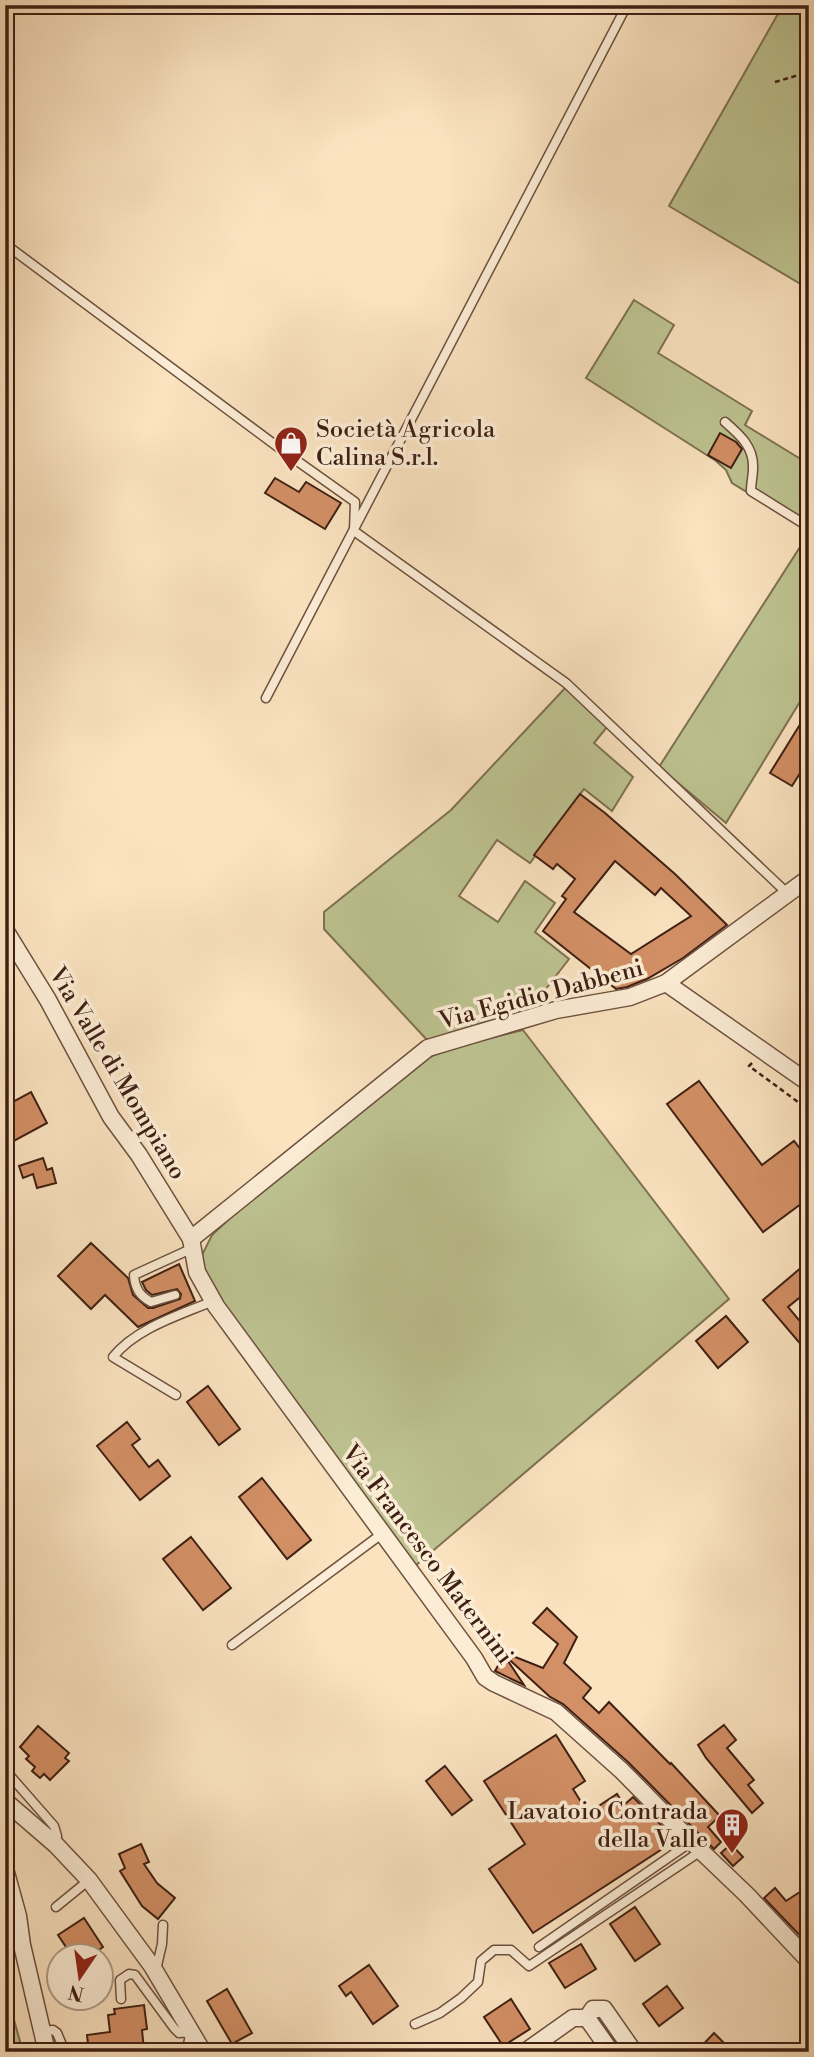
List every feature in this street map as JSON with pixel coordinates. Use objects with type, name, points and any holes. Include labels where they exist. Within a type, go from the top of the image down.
[{"type":"street","name":"Via Egidio Dabbeni","points":[[192,1244],[428,1048],[556,1010],[630,997],[666,983],[809,878]]},
{"type":"street","name":"Via Valle di Mompiano","points":[[5,930],[48,1000],[111,1117],[139,1155],[192,1244]]},
{"type":"street","points":[[666,983],[809,1083]]},
{"type":"street","name":"Via Francesco Maternini","points":[[192,1244],[197,1272],[213,1301],[485,1676],[504,1689],[556,1712],[622,1771],[747,1895],[809,1961]]},
{"type":"street","points":[[5,1801],[57,1845],[89,1880],[156,1972],[203,2052]]},
{"type":"street","points":[[5,1869],[18,1916],[22,1945],[47,2052]]},
{"type":"street","points":[[5,1926],[22,1945]]},
{"type":"street","points":[[587,2018],[593,2009],[604,2009],[634,2052]]},
{"type":"street","points":[[525,2052],[573,2018],[587,2018]]},
{"type":"street","points":[[587,2018],[611,2052]]},
{"type":"lane","points":[[266,698],[627,5]]},
{"type":"lane","points":[[5,244],[274,445],[355,502],[354,531]]},
{"type":"lane","points":[[725,422],[743,438],[751,451],[754,466],[751,491],[809,527]]},
{"type":"lane","points":[[354,531],[566,684],[787,893]]},
{"type":"lane","points":[[175,1295],[152,1302],[141,1296],[135,1285],[134,1275],[192,1244]]},
{"type":"lane","points":[[176,1395],[113,1357],[119,1349],[146,1331],[213,1301]]},
{"type":"lane","points":[[232,1645],[383,1533]]},
{"type":"lane","points":[[5,1770],[54,1826],[57,1845]]},
{"type":"lane","points":[[539,1947],[696,1847]]},
{"type":"lane","points":[[415,2024],[440,2013],[461,1998],[478,1982],[481,1961],[494,1950],[511,1950],[529,1966],[696,1847]]},
{"type":"lane","points":[[56,1907],[89,1880]]},
{"type":"lane","points":[[156,1972],[163,1925]]},
{"type":"lane","points":[[121,1998],[120,1980],[129,1974],[135,1975],[174,2028],[179,2033],[191,2032],[186,2052]]},
{"type":"lane","points":[[43,2031],[53,2030],[57,2033],[65,2052]]},
{"type":"path","points":[[775,82],[809,72]]},
{"type":"path","points":[[762,1049],[749,1066],[809,1110]]},
{"type":"green space","points":[[783,5],[809,5],[809,289],[669,206]]},
{"type":"green space","points":[[634,300],[674,325],[658,353],[752,411],[745,425],[799,458],[809,442],[809,530],[732,483],[726,470],[716,461],[586,378]]},
{"type":"green space","points":[[809,533],[809,687],[726,823],[659,767]]},
{"type":"green space","points":[[567,686],[607,727],[594,743],[633,777],[612,811],[584,789],[530,863],[497,840],[459,896],[498,922],[525,881],[555,903],[535,932],[569,959],[532,1007],[428,1041],[324,929],[324,912],[451,810]]},
{"type":"green space","points":[[523,1030],[729,1299],[415,1566],[223,1304],[202,1271],[202,1255],[212,1235],[241,1208],[426,1058]]},
{"type":"green space","points":[[5,1988],[23,2052],[5,2052]]},
{"type":"building","points":[[720,433],[736,442],[742,449],[731,468],[708,455]]},
{"type":"building","points":[[275,478],[299,492],[306,482],[341,503],[325,529],[265,493]]},
{"type":"building","points":[[809,710],[809,759],[792,786],[770,773]]},
{"type":"building","points":[[580,794],[675,874],[727,925],[683,958],[647,979],[616,989],[543,931],[566,899],[562,896],[575,879],[557,864],[553,869],[534,855]],"holes":[[[615,861],[655,895],[661,888],[691,916],[631,954],[574,912]]]},
{"type":"building","points":[[699,1081],[762,1165],[794,1141],[809,1160],[809,1198],[763,1232],[667,1104]]},
{"type":"building","points":[[31,1092],[47,1123],[12,1142],[5,1129],[5,1106]]},
{"type":"building","points":[[43,1158],[47,1170],[52,1168],[56,1183],[37,1188],[33,1174],[23,1178],[19,1166]]},
{"type":"building","points":[[91,1243],[128,1278],[133,1295],[148,1308],[180,1299],[181,1294],[177,1289],[152,1295],[142,1282],[179,1264],[195,1301],[138,1327],[105,1295],[91,1309],[58,1276]]},
{"type":"building","points":[[809,1261],[809,1290],[788,1307],[809,1332],[809,1354],[763,1300]]},
{"type":"building","points":[[726,1316],[748,1342],[718,1368],[696,1341]]},
{"type":"building","points":[[208,1386],[240,1429],[219,1445],[187,1402]]},
{"type":"building","points":[[127,1422],[140,1439],[132,1445],[149,1467],[158,1460],[170,1476],[140,1500],[97,1446]]},
{"type":"building","points":[[262,1478],[311,1540],[287,1559],[239,1497]]},
{"type":"building","points":[[191,1537],[231,1588],[203,1610],[163,1559]]},
{"type":"building","points":[[547,1608],[577,1637],[564,1663],[591,1688],[583,1698],[599,1713],[609,1702],[720,1816],[708,1827],[721,1842],[714,1849],[629,1763],[500,1651],[543,1668],[558,1644],[533,1623]]},
{"type":"building","points":[[504,1655],[524,1685],[495,1671]]},
{"type":"building","points":[[724,1725],[736,1740],[727,1748],[754,1780],[748,1785],[763,1803],[752,1813],[698,1745]]},
{"type":"building","points":[[38,1726],[69,1753],[65,1758],[69,1761],[50,1780],[44,1774],[40,1778],[32,1771],[35,1767],[26,1759],[29,1756],[20,1747]]},
{"type":"building","points":[[556,1735],[585,1781],[573,1789],[588,1813],[617,1794],[624,1805],[633,1797],[676,1840],[533,1933],[489,1869],[525,1844],[484,1781]]},
{"type":"building","points":[[445,1766],[472,1800],[452,1815],[426,1781]]},
{"type":"building","points":[[141,1844],[149,1862],[144,1864],[157,1883],[175,1898],[158,1919],[142,1906],[120,1871],[125,1868],[119,1854]]},
{"type":"building","name":"Lavatoio Contrada della Valle","points":[[731,1844],[743,1857],[733,1866],[721,1853]]},
{"type":"building","points":[[809,1886],[809,1945],[764,1898],[775,1888],[786,1901]]},
{"type":"building","points":[[635,1907],[660,1944],[635,1961],[610,1924]]},
{"type":"building","points":[[84,1918],[99,1941],[62,1941],[58,1935]]},
{"type":"building","points":[[581,1944],[596,1969],[565,1988],[549,1963]]},
{"type":"building","points":[[369,1965],[398,2006],[373,2024],[351,1992],[346,1996],[339,1986]]},
{"type":"building","points":[[667,1986],[683,2008],[659,2026],[643,2004]]},
{"type":"building","points":[[227,1989],[252,2033],[232,2044],[207,2001]]},
{"type":"building","points":[[511,1999],[530,2029],[503,2046],[484,2017]]},
{"type":"building","points":[[144,2005],[147,2029],[142,2030],[144,2050],[89,2052],[87,2035],[110,2032],[108,2015],[115,2014],[116,2009]]},
{"type":"building","points":[[714,2033],[733,2052],[696,2052]]},
{"type":"place","name":"Società Agricola Calina S.r.l.","points":[[291,473]]},
{"type":"place","name":"Lavatoio Contrada della Valle","points":[[732,1855]]}]
